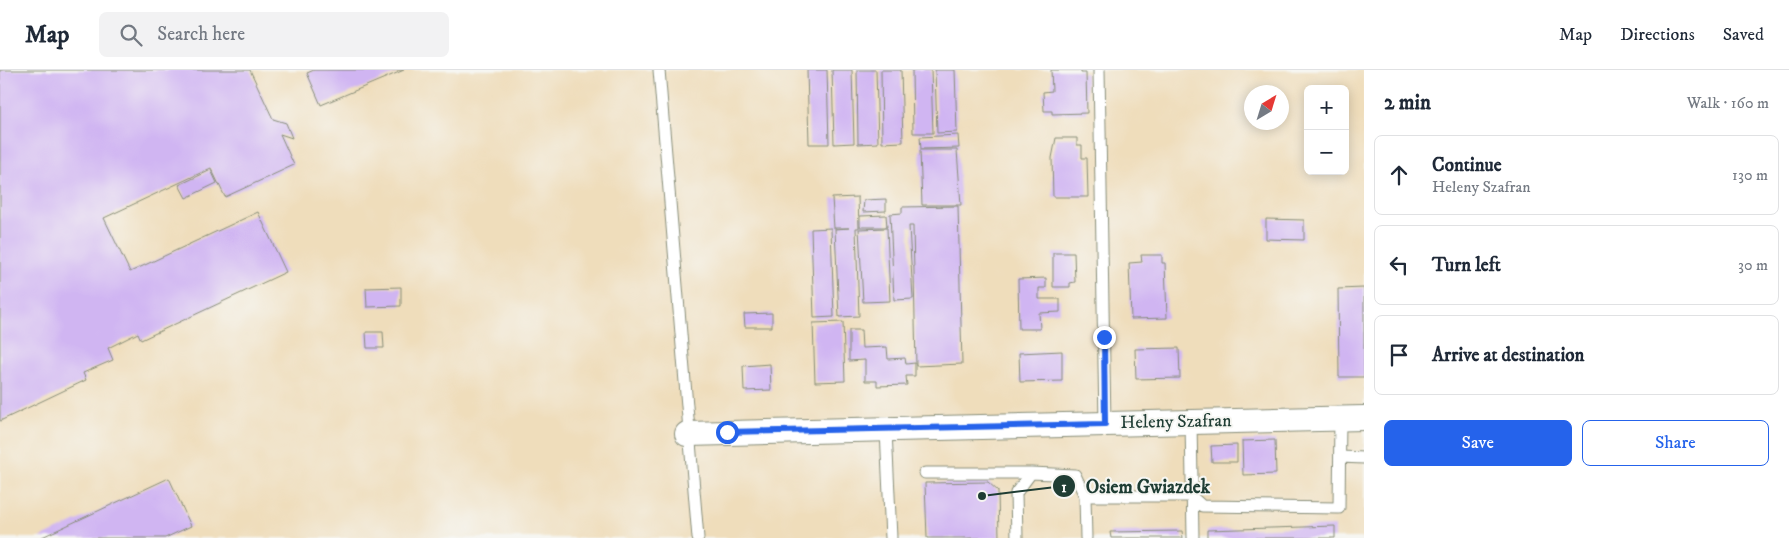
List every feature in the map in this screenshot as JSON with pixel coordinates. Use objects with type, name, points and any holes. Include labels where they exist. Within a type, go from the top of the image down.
[{"type":"street","name":"Heleny Szafran","points":[[688,434],[1364,418]]},
{"type":"lane","points":[[659,70],[698,538]]},
{"type":"lane","points":[[1099,70],[1105,424]]},
{"type":"lane","points":[[1085,496],[1191,496],[1202,506],[1339,508],[1340,418]]},
{"type":"lane","points":[[1190,422],[1193,538]]},
{"type":"lane","points":[[886,430],[890,538]]},
{"type":"lane","points":[[1340,457],[1364,458]]},
{"type":"lane","points":[[925,473],[1075,475],[1085,496],[1086,538]]},
{"type":"lane","points":[[1017,538],[1016,493],[1031,473]]},
{"type":"building","points":[[0,70],[250,70],[273,119],[286,123],[292,138],[280,134],[294,165],[225,197],[211,168],[104,218],[130,272],[258,212],[286,272],[141,340],[138,333],[108,348],[113,360],[83,373],[86,380],[0,421]]},
{"type":"building","points":[[314,70],[404,70],[321,105],[307,73]]},
{"type":"building","points":[[807,70],[827,70],[829,144],[809,144]]},
{"type":"building","points":[[832,70],[852,70],[854,143],[834,144]]},
{"type":"building","points":[[857,70],[876,70],[878,143],[858,144]]},
{"type":"building","points":[[881,70],[901,70],[903,142],[882,143]]},
{"type":"building","points":[[912,70],[931,70],[933,133],[913,133]]},
{"type":"building","points":[[935,70],[955,70],[957,132],[937,133]]},
{"type":"building","points":[[1051,70],[1081,70],[1081,73],[1086,73],[1087,113],[1052,114],[1052,111],[1044,111],[1043,92],[1052,91]]},
{"type":"building","points":[[958,135],[959,148],[921,149],[920,137]]},
{"type":"building","points":[[1056,138],[1077,138],[1077,145],[1082,145],[1082,158],[1087,158],[1088,197],[1053,197],[1052,158]]},
{"type":"building","points":[[920,150],[957,150],[961,205],[922,205]]},
{"type":"building","points":[[211,170],[217,183],[186,198],[179,185]]},
{"type":"building","points":[[858,197],[859,228],[856,228],[859,316],[839,317],[835,229],[849,228],[834,228],[832,198]]},
{"type":"building","points":[[886,199],[886,211],[863,212],[864,200]]},
{"type":"building","points":[[958,206],[962,364],[916,366],[913,226],[909,226],[913,299],[894,300],[890,214],[902,213],[902,207]]},
{"type":"building","points":[[886,215],[887,227],[860,227],[860,216]]},
{"type":"building","points":[[1266,219],[1304,220],[1304,240],[1266,239]]},
{"type":"building","points":[[831,228],[834,317],[814,318],[811,229]]},
{"type":"building","points":[[887,228],[890,301],[863,302],[859,229]]},
{"type":"building","points":[[1053,253],[1074,253],[1075,282],[1070,283],[1070,287],[1053,287]]},
{"type":"building","points":[[1141,255],[1162,255],[1162,263],[1165,263],[1167,318],[1131,319],[1129,263],[1142,262]]},
{"type":"building","points":[[1046,278],[1046,288],[1039,288],[1039,299],[1060,299],[1060,312],[1039,313],[1040,329],[1019,329],[1018,279]]},
{"type":"building","points":[[401,287],[401,306],[367,307],[366,288]]},
{"type":"building","points":[[1364,288],[1364,377],[1339,377],[1338,289]]},
{"type":"building","points":[[772,313],[772,327],[745,327],[744,314]]},
{"type":"building","points":[[843,322],[845,381],[815,382],[813,323]]},
{"type":"building","points":[[849,330],[861,330],[862,348],[887,347],[888,359],[905,358],[906,364],[915,363],[915,376],[906,376],[907,385],[877,386],[877,381],[865,381],[865,360],[849,361]]},
{"type":"building","points":[[366,332],[383,332],[384,348],[367,348]]},
{"type":"building","points":[[1179,348],[1180,378],[1136,379],[1135,349]]},
{"type":"building","points":[[1062,351],[1062,381],[1020,382],[1019,353]]},
{"type":"building","points":[[770,364],[771,390],[744,391],[743,366]]},
{"type":"building","points":[[1275,440],[1276,474],[1243,475],[1242,441]]},
{"type":"building","points":[[1237,445],[1237,462],[1212,462],[1211,446]]},
{"type":"building","points":[[169,478],[191,526],[165,538],[40,538]]},
{"type":"building","points":[[988,482],[998,491],[999,538],[927,538],[925,483]]},
{"type":"building","points":[[1335,526],[1335,538],[1207,538],[1207,530]]},
{"type":"building","points":[[1182,531],[1183,538],[1111,538],[1110,532]]},
{"type":"place","name":"Osiem Gwiazdek","points":[[982,496]]},
{"type":"route","points":[[727,432],[1105,424],[1104,337]]}]
